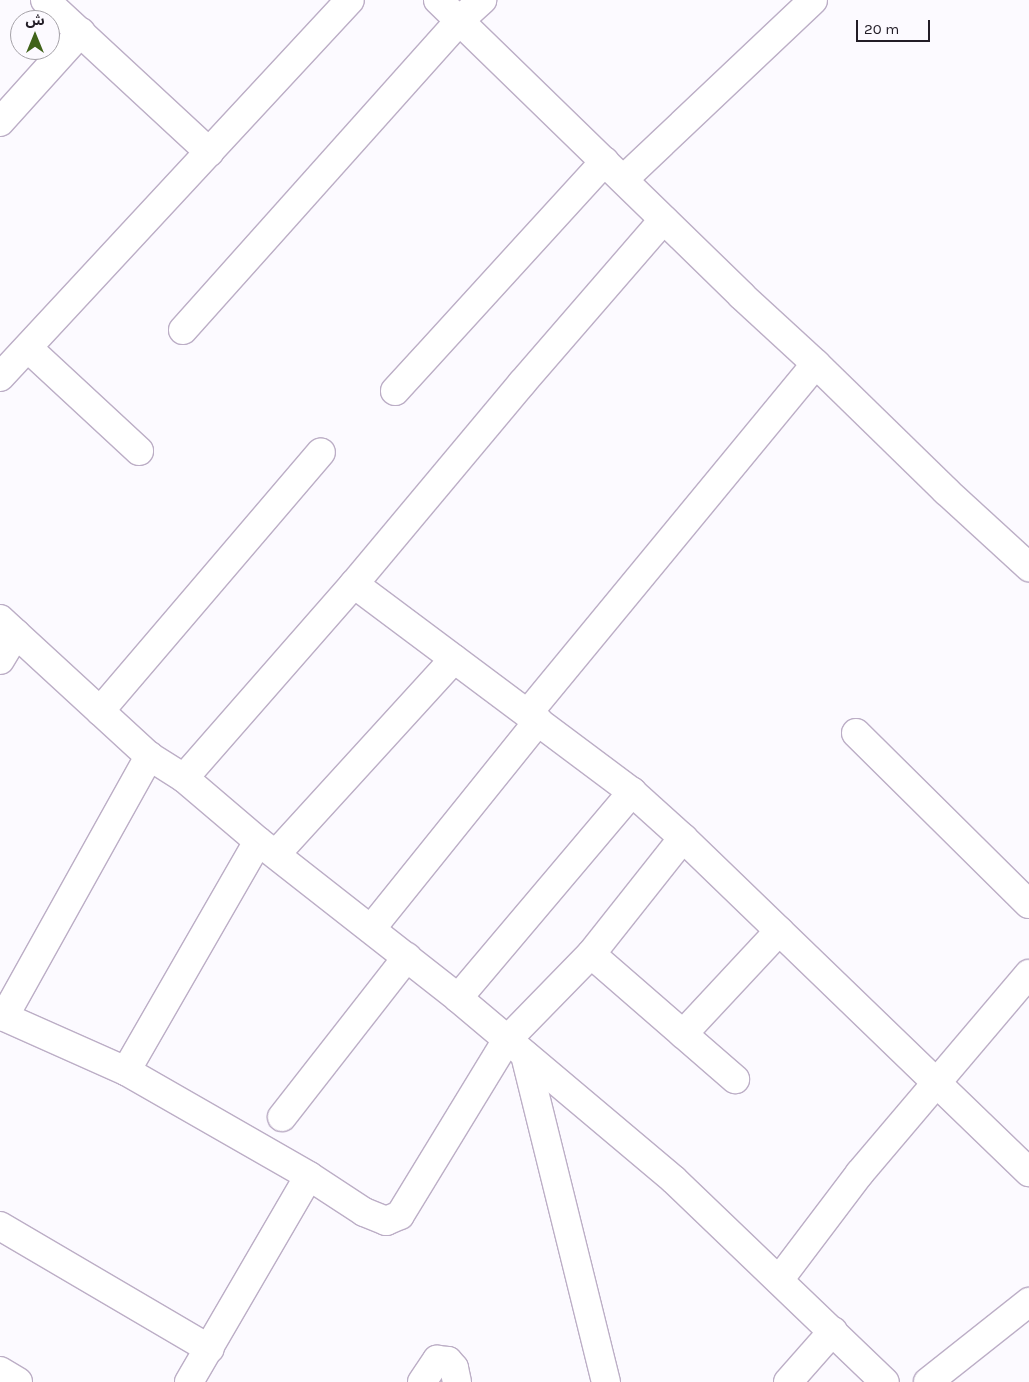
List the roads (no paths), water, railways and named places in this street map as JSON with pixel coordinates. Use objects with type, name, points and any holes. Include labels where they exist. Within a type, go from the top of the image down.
[{"type":"street","points":[[45,0],[209,152]]},
{"type":"street","points":[[0,377],[29,348],[350,0]]},
{"type":"street","points":[[438,0],[663,220],[816,364],[946,491],[1029,566]]},
{"type":"street","points":[[183,330],[460,20],[482,0]]},
{"type":"street","points":[[395,391],[614,170],[813,0]]},
{"type":"street","points":[[0,122],[81,32]]},
{"type":"street","points":[[184,778],[354,584],[522,383],[663,220]]},
{"type":"street","points":[[29,348],[140,452]]},
{"type":"street","points":[[371,929],[533,717],[816,364]]},
{"type":"street","points":[[100,711],[321,452]]},
{"type":"street","points":[[354,584],[632,792],[683,838],[1029,1172]]},
{"type":"street","points":[[0,660],[8,626],[149,756],[184,778],[267,848],[458,998],[674,1180],[885,1382]]},
{"type":"street","points":[[126,1070],[267,848],[454,659]]},
{"type":"street","points":[[856,733],[1029,904]]},
{"type":"street","points":[[149,756],[2,1016],[126,1070],[309,1176],[364,1212],[386,1221],[400,1215],[516,1047],[683,838]]},
{"type":"street","points":[[458,998],[632,792]]},
{"type":"street","points":[[683,1034],[779,932]]},
{"type":"street","points":[[591,954],[735,1079]]},
{"type":"street","points":[[282,1117],[407,957]]},
{"type":"street","points":[[779,1280],[860,1173],[1029,974]]},
{"type":"street","points":[[516,1047],[606,1382]]},
{"type":"street","points":[[189,1382],[210,1349],[270,1240],[309,1176]]},
{"type":"street","points":[[0,1226],[210,1349]]},
{"type":"street","points":[[928,1382],[1029,1302]]},
{"type":"street","points":[[788,1382],[833,1332]]},
{"type":"street","points":[[422,1382],[437,1360],[448,1361],[454,1368],[458,1382]]},
{"type":"street","points":[[0,1371],[18,1382]]}]
